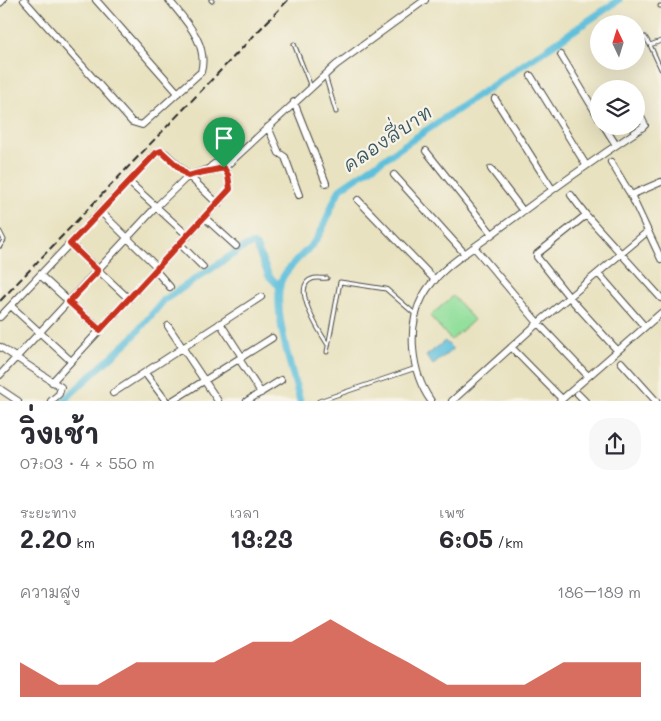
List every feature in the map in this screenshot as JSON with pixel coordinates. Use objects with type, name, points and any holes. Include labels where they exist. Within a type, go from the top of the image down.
[{"type":"street","points":[[0,3],[4,0]]},
{"type":"street","points":[[24,0],[132,122],[142,125],[201,72],[202,56],[191,28],[169,0]]},
{"type":"street","points":[[96,0],[178,93]]},
{"type":"street","points":[[0,376],[157,206],[188,176],[209,169],[214,170],[228,163],[325,74],[425,0]]},
{"type":"street","points":[[561,55],[590,103]]},
{"type":"street","points":[[531,76],[586,165]]},
{"type":"street","points":[[495,99],[552,189]]},
{"type":"street","points":[[294,102],[326,183]]},
{"type":"street","points":[[268,127],[279,153],[284,157],[299,195]]},
{"type":"street","points":[[610,135],[616,145]]},
{"type":"street","points":[[431,401],[416,368],[414,338],[416,315],[423,296],[435,280],[474,247],[552,189],[630,135]]},
{"type":"street","points":[[0,317],[156,153],[161,151],[218,204]]},
{"type":"street","points":[[426,151],[492,234]]},
{"type":"street","points":[[611,162],[631,195],[660,257]]},
{"type":"street","points":[[52,382],[218,204],[230,189],[228,163]]},
{"type":"street","points":[[491,169],[523,211]]},
{"type":"street","points":[[394,175],[465,254]]},
{"type":"street","points":[[129,182],[188,236]]},
{"type":"street","points":[[631,195],[661,182]]},
{"type":"street","points":[[571,195],[620,254],[661,298]]},
{"type":"street","points":[[358,200],[435,280]]},
{"type":"street","points":[[100,212],[128,238],[170,286]]},
{"type":"street","points":[[586,215],[537,255],[569,297],[617,350]]},
{"type":"street","points":[[206,218],[236,246]]},
{"type":"street","points":[[452,401],[538,323],[647,232]]},
{"type":"street","points":[[70,244],[129,298]]},
{"type":"street","points":[[180,244],[203,267]]},
{"type":"street","points":[[474,247],[538,323],[588,376]]},
{"type":"street","points":[[598,273],[645,326]]},
{"type":"street","points":[[40,275],[100,330]]},
{"type":"street","points":[[113,393],[261,297]]},
{"type":"street","points":[[11,306],[71,361]]},
{"type":"street","points":[[512,348],[561,400],[661,313]]},
{"type":"street","points":[[220,323],[261,392]]},
{"type":"street","points":[[168,326],[218,401]]},
{"type":"street","points":[[172,401],[272,338]]},
{"type":"street","points":[[0,347],[61,388],[60,392],[51,401]]},
{"type":"street","points":[[621,362],[656,401]]},
{"type":"street","points":[[144,373],[166,401]]},
{"type":"street","points":[[251,400],[282,380]]},
{"type":"street","points":[[0,389],[18,401]]},
{"type":"street","points":[[578,394],[585,401]]},
{"type":"lane","points":[[645,37],[661,69]]},
{"type":"lane","points":[[650,45],[661,40]]},
{"type":"lane","points":[[294,44],[310,87]]},
{"type":"lane","points":[[325,74],[336,112]]},
{"type":"lane","points":[[0,232],[4,240],[0,246]]},
{"type":"lane","points":[[328,278],[311,279],[303,290],[310,312],[328,345]]},
{"type":"lane","points":[[327,352],[341,282],[386,289],[416,315]]},
{"type":"lane","points":[[319,401],[416,368]]},
{"type":"green space","points":[[453,296],[474,320],[451,340],[430,316]]},
{"type":"water","points":[[445,341],[453,349],[433,365],[426,356]]},
{"type":"waterway","name":"คลองสี่บาท","points":[[300,401],[280,320],[279,288],[286,272],[320,234],[341,188],[619,0]]},
{"type":"waterway","points":[[63,401],[132,338],[164,300],[244,247],[253,244],[256,246],[269,276],[280,287]]},
{"type":"railway","points":[[0,301],[288,0]]},
{"type":"route","points":[[161,151],[165,153],[188,176],[209,169],[224,168],[228,175],[230,189],[199,225],[100,330],[69,302],[98,271],[70,244],[156,153],[161,151]]}]
